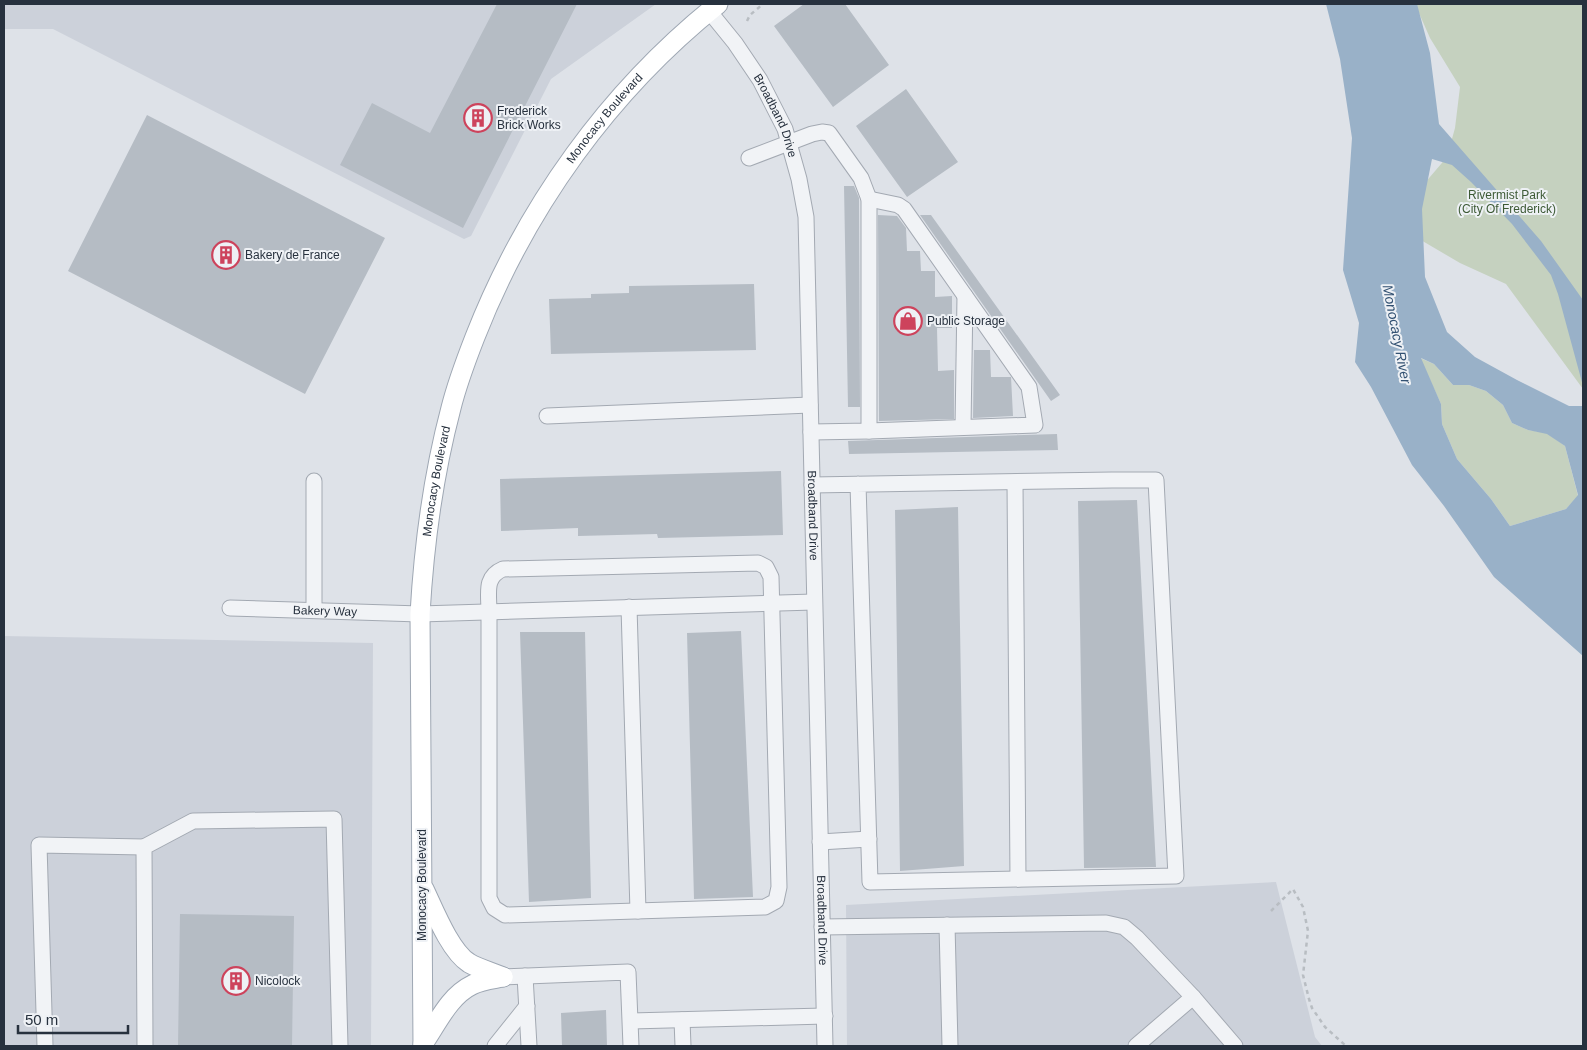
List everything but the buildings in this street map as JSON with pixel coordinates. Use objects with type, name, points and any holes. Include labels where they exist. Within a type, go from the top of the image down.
[{"type":"main road","name":"Monocacy Boulevard","points":[[423,1045],[420,614],[429,517],[436,473],[451,407],[466,360],[487,306],[510,258],[539,207],[571,160],[614,103],[669,47],[713,7]]},
{"type":"main road","points":[[422,886],[459,955],[470,964],[503,977]]},
{"type":"main road","points":[[423,1045],[454,999],[461,992],[473,984],[503,977]]},
{"type":"street","name":"Broadband Drive","points":[[713,7],[760,80],[785,129],[799,179],[806,217],[825,1046]]},
{"type":"street","points":[[749,158],[789,142],[822,132],[829,133],[862,178],[869,198],[869,430]]},
{"type":"street","points":[[810,432],[1035,425],[1029,387],[904,209],[898,205],[869,198]]},
{"type":"street","points":[[962,427],[965,296]]},
{"type":"street","points":[[546,416],[810,405]]},
{"type":"street","points":[[812,485],[858,484],[1156,480],[1176,876],[870,882],[858,484]]},
{"type":"street","points":[[314,481],[314,610]]},
{"type":"street","points":[[1014,482],[1018,879]]},
{"type":"street","points":[[758,563],[766,567],[772,577],[779,887],[776,901],[765,908],[505,915],[494,908],[489,898],[489,612],[489,581],[495,572],[503,569],[758,563]]},
{"type":"street","name":"Bakery Way","points":[[230,608],[420,614],[814,602]]},
{"type":"street","points":[[630,607],[638,911]]},
{"type":"street","points":[[44,1046],[39,845],[144,847],[193,821],[334,818],[340,1046]]},
{"type":"street","points":[[820,842],[869,839]]},
{"type":"street","points":[[144,847],[145,1046]]},
{"type":"street","points":[[822,927],[1106,923],[1124,928],[1137,938],[1193,997],[1235,1046]]},
{"type":"street","points":[[947,925],[950,1046]]},
{"type":"street","points":[[503,977],[628,972],[631,1046]]},
{"type":"street","points":[[525,976],[529,1046]]},
{"type":"street","points":[[1136,1046],[1193,997]]},
{"type":"street","points":[[495,1046],[527,1006]]},
{"type":"street","points":[[631,1021],[825,1016]]},
{"type":"street","points":[[682,1020],[683,1046]]},
{"type":"path","points":[[747,21],[750,15],[763,4]]},
{"type":"path","points":[[1271,911],[1293,889],[1303,907],[1308,931],[1303,975],[1312,1008],[1325,1027],[1346,1046]]},
{"type":"shaded area","points":[[4,4],[656,4],[551,79],[471,236],[464,239],[53,29],[4,29]]},
{"type":"shaded area","points":[[4,636],[373,643],[371,1046],[4,1046]]},
{"type":"shaded area","points":[[1276,882],[1315,1037],[1322,1046],[847,1046],[846,905]]},
{"type":"green space","name":"Rivermist Park (City Of Frederick)","points":[[1415,4],[1583,4],[1583,389],[1506,284],[1460,263],[1414,236],[1418,191],[1447,157],[1455,128],[1460,87],[1430,38]]},
{"type":"green space","points":[[1420,358],[1434,364],[1453,385],[1469,385],[1486,391],[1503,405],[1512,423],[1528,430],[1547,433],[1565,446],[1578,496],[1566,509],[1510,526],[1491,499],[1457,459],[1442,424],[1441,404]]},
{"type":"water","name":"Monocacy River","points":[[1326,4],[1417,4],[1430,53],[1439,124],[1541,241],[1583,300],[1583,386],[1551,275],[1512,224],[1471,182],[1452,165],[1432,159],[1422,209],[1425,277],[1447,332],[1475,357],[1517,380],[1569,406],[1583,406],[1583,656],[1494,577],[1444,506],[1412,465],[1371,387],[1355,362],[1359,323],[1343,270],[1352,138],[1340,59]],"holes":[[[1421,358],[1434,364],[1453,385],[1469,385],[1486,391],[1503,405],[1512,423],[1528,430],[1547,434],[1565,446],[1578,495],[1566,509],[1510,526],[1491,499],[1457,459],[1442,424],[1441,404]]]},
{"type":"place","name":"Frederick Brick Works","points":[[478,118]]},
{"type":"place","name":"Bakery de France","points":[[226,255]]},
{"type":"place","name":"Public Storage","points":[[908,321]]},
{"type":"place","name":"Nicolock","points":[[236,981]]}]
